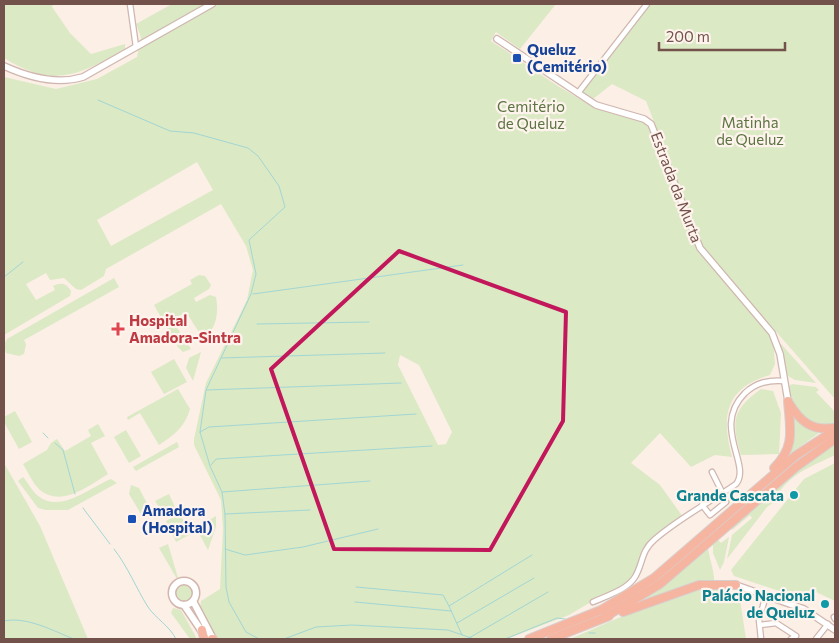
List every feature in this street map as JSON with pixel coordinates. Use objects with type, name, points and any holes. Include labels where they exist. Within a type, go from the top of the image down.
[{"type":"highway","points":[[788,401],[798,418],[804,423],[822,430],[835,429]]},
{"type":"highway","points":[[750,496],[788,450],[790,429],[788,401]]},
{"type":"highway","points":[[529,639],[600,610],[654,578],[795,456],[835,429]]},
{"type":"highway","points":[[605,617],[660,584],[796,467],[835,439]]},
{"type":"highway","points":[[551,639],[605,617],[699,585],[736,585]]},
{"type":"highway","points":[[202,630],[205,639]]},
{"type":"main road","points":[[184,605],[193,601],[196,595],[194,586],[187,581],[178,582],[174,586],[172,594],[176,602],[184,605],[202,630]]},
{"type":"main road","points":[[193,601],[212,639]]},
{"type":"street","points":[[130,4],[136,47]]},
{"type":"street","points":[[4,66],[17,72],[51,80],[72,80],[92,73],[212,4]]},
{"type":"street","points":[[578,93],[648,4]]},
{"type":"street","name":"Estrada da Murta","points":[[497,38],[596,105],[644,119],[655,129],[700,248],[772,333],[780,354],[788,401]]},
{"type":"street","points":[[593,602],[634,579],[646,547],[739,480],[730,422],[741,397],[762,382],[784,381]]},
{"type":"street","points":[[710,496],[721,490],[712,472]]},
{"type":"street","points":[[702,505],[710,515],[726,502]]},
{"type":"street","points":[[736,585],[796,606],[835,630]]},
{"type":"street","points":[[761,639],[759,620],[766,596]]},
{"type":"street","points":[[760,626],[776,623],[793,638],[803,636]]},
{"type":"street","points":[[816,639],[828,624]]},
{"type":"highlighted area","points":[[399,251],[566,312],[563,421],[490,550],[334,549],[271,369]]},
{"type":"green space","points":[[4,4],[53,4],[52,7],[70,33],[91,54],[125,44],[125,49],[94,66],[66,75],[52,76],[21,68],[4,58]]},
{"type":"green space","points":[[172,4],[556,4],[520,49],[496,32],[491,41],[578,98],[599,108],[639,120],[653,131],[658,132],[646,101],[612,84],[593,99],[578,93],[651,4],[835,4],[835,399],[772,327],[775,364],[770,375],[744,388],[735,396],[730,406],[727,416],[727,429],[732,457],[715,455],[691,467],[660,433],[631,463],[660,485],[683,517],[646,547],[629,584],[596,599],[569,615],[507,639],[218,639],[200,608],[201,601],[220,589],[223,529],[221,500],[194,445],[194,439],[206,383],[247,300],[253,270],[246,246],[221,204],[106,269],[104,276],[81,290],[76,289],[64,278],[50,280],[46,273],[26,284],[36,300],[55,290],[53,286],[59,284],[67,286],[71,291],[70,296],[4,335],[4,77],[56,89],[97,79],[137,57],[141,37],[136,24]],"holes":[[[197,162],[213,190],[111,246],[97,220]],[[400,355],[419,365],[452,432],[446,444],[438,445],[398,365]]]},
{"type":"green space","points":[[199,275],[205,276],[211,285],[209,289],[194,298],[196,302],[210,295],[216,297],[216,320],[204,340],[186,312],[172,320],[191,349],[183,352],[178,347],[154,305],[192,284],[190,280]]},
{"type":"green space","points":[[114,278],[119,287],[24,340],[26,344],[24,354],[19,356],[6,353],[4,345],[7,339]]},
{"type":"green space","points":[[780,344],[816,383],[795,380],[788,376]]},
{"type":"green space","points":[[201,352],[193,381],[186,368],[189,358]]},
{"type":"green space","points":[[174,359],[187,382],[164,394],[151,372]]},
{"type":"green space","points":[[792,384],[816,387],[819,390],[816,392],[835,412],[835,423],[817,426],[796,411],[788,387]]},
{"type":"green space","points":[[178,389],[190,409],[188,415],[178,430],[159,445],[140,413],[128,420],[127,417]]},
{"type":"green space","points":[[761,389],[773,391],[781,413],[779,454],[741,455],[736,433],[736,417],[744,403]]},
{"type":"green space","points":[[15,411],[32,442],[19,449],[4,422],[4,417]]},
{"type":"green space","points":[[793,415],[801,424],[819,433],[791,453]]},
{"type":"green space","points":[[98,424],[105,436],[91,443],[108,474],[84,489],[66,496],[48,495],[40,490],[23,464],[47,450],[51,443],[57,439],[65,451],[91,436],[88,430]]},
{"type":"green space","points":[[126,430],[141,456],[129,463],[114,437]]},
{"type":"green space","points":[[177,442],[179,447],[136,471],[133,467]]},
{"type":"green space","points":[[835,443],[835,455],[789,480],[727,559],[732,535],[752,518],[750,515],[732,530],[730,527],[792,475]]},
{"type":"green space","points":[[4,463],[40,526],[88,639],[4,639]]},
{"type":"green space","points":[[835,463],[835,601],[814,591],[809,601],[734,576],[731,570],[804,479]]},
{"type":"green space","points":[[23,477],[38,496],[47,501],[56,502],[66,501],[111,479],[117,483],[68,510],[46,510],[38,508],[18,481]]},
{"type":"green space","points":[[131,485],[139,488],[150,509],[148,515],[141,514],[129,494]]},
{"type":"green space","points":[[169,494],[175,507],[163,513],[155,501]]},
{"type":"green space","points":[[177,515],[181,516],[191,534],[176,542],[166,521]]},
{"type":"green space","points":[[216,516],[216,527],[208,550],[196,528]]},
{"type":"green space","points":[[729,537],[724,562],[720,570],[713,553],[713,543],[717,539],[721,543]]},
{"type":"green space","points":[[168,544],[178,578],[177,579],[159,548]]},
{"type":"green space","points":[[708,548],[714,581],[693,584],[640,603]]},
{"type":"green space","points":[[184,583],[190,586],[193,592],[190,598],[184,601],[178,598],[175,592],[178,586]]},
{"type":"green space","points":[[702,588],[732,589],[728,597],[740,600],[746,639],[570,639],[639,609]]},
{"type":"green space","points":[[173,608],[181,610],[197,639],[190,639],[171,613]]},
{"type":"waterway","points":[[98,100],[170,131],[194,133],[248,148],[258,156],[279,186],[285,207],[249,240],[256,274],[251,294],[206,390],[200,432],[210,466],[222,492],[225,514],[226,587],[229,602],[246,632],[259,639]]},
{"type":"waterway","points":[[4,277],[23,262]]},
{"type":"waterway","points":[[253,294],[463,265]]},
{"type":"waterway","points":[[257,324],[369,322]]},
{"type":"waterway","points":[[221,358],[385,353]]},
{"type":"waterway","points":[[207,390],[401,383]]},
{"type":"waterway","points":[[200,432],[209,427],[416,414]]},
{"type":"waterway","points":[[43,433],[48,438]]},
{"type":"waterway","points":[[55,443],[63,450],[75,494]]},
{"type":"waterway","points":[[211,465],[216,459],[432,446]]},
{"type":"waterway","points":[[222,492],[370,481]]},
{"type":"waterway","points":[[83,508],[110,544]]},
{"type":"waterway","points":[[225,514],[310,510]]},
{"type":"waterway","points":[[225,549],[245,555],[303,547],[378,529]]},
{"type":"waterway","points":[[114,549],[124,563],[148,607],[176,639]]},
{"type":"waterway","points":[[462,635],[449,606],[532,555]]},
{"type":"waterway","points":[[457,623],[534,578]]},
{"type":"waterway","points":[[356,587],[443,595],[449,606]]},
{"type":"waterway","points":[[469,638],[548,592]]},
{"type":"waterway","points":[[355,602],[451,611]]},
{"type":"waterway","points":[[505,639],[557,618],[565,619]]},
{"type":"waterway","points":[[4,621],[31,622],[74,639]]},
{"type":"waterway","points":[[284,639],[316,627],[352,625],[448,630],[474,639]]},
{"type":"waterway","points":[[589,633],[595,633]]},
{"type":"place","name":"Queluz (Cemitério)","points":[[517,58]]},
{"type":"place","name":"Hospital Amadora-Sintra","points":[[118,329]]},
{"type":"place","name":"Grande Cascata","points":[[794,495]]},
{"type":"place","name":"Amadora (Hospital)","points":[[132,519]]},
{"type":"place","name":"Palácio Nacional de Queluz","points":[[825,604]]},
{"type":"park label","name":"Cemitério de Queluz","points":[[531,114]]},
{"type":"park label","name":"Matinha de Queluz","points":[[750,130]]}]
